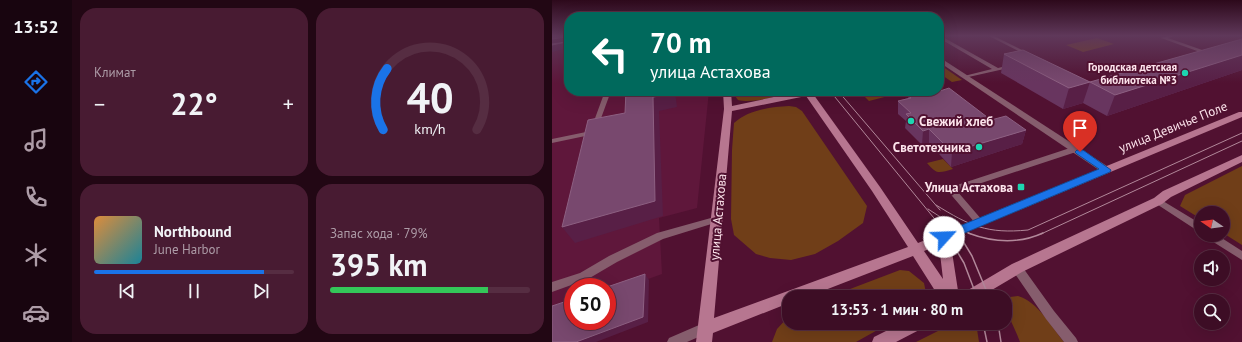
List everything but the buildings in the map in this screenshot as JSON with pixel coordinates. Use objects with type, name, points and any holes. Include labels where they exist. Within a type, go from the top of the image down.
[{"type":"main road","name":"улица Астахова","points":[[705,335],[718,219],[728,109],[727,96]]},
{"type":"main road","points":[[728,109],[788,96]]},
{"type":"main road","points":[[810,96],[876,189],[942,290]]},
{"type":"main road","name":"улица Девичье Поле","points":[[809,290],[915,250],[979,222],[1242,114]]},
{"type":"main road","points":[[980,290],[1017,268],[1158,201],[1167,194],[1242,158]]},
{"type":"main road","points":[[944,237],[951,290]]},
{"type":"main road","name":"улица Девичье Поле","points":[[705,335],[782,301]]},
{"type":"main road","points":[[880,342],[904,330]]},
{"type":"street","points":[[944,63],[1106,170]]},
{"type":"lane","points":[[966,52],[997,70]]},
{"type":"lane","points":[[1025,52],[1033,56]]},
{"type":"lane","points":[[1198,54],[1206,52]]},
{"type":"lane","points":[[966,78],[1018,65]]},
{"type":"lane","points":[[552,141],[588,134],[597,121],[606,96]]},
{"type":"lane","points":[[979,222],[952,190],[1076,149]]},
{"type":"lane","points":[[1158,201],[1194,224]]},
{"type":"lane","points":[[552,287],[584,276],[613,259],[660,236],[718,219]]},
{"type":"lane","points":[[1221,242],[1242,256]]},
{"type":"lane","points":[[1017,268],[1050,315],[1072,342]]},
{"type":"lane","points":[[673,342],[705,335]]},
{"type":"shaded area","points":[[552,52],[564,52],[564,96],[708,96],[697,208],[659,218],[662,274],[616,291],[616,278],[564,278],[564,309],[552,314]]},
{"type":"shaded area","points":[[944,67],[962,80],[952,82],[944,76]]},
{"type":"shaded area","points":[[735,96],[775,96],[762,100],[738,100]]},
{"type":"shaded area","points":[[864,96],[888,96],[869,101]]},
{"type":"shaded area","points":[[789,106],[796,107],[802,111],[867,206],[863,223],[838,241],[815,254],[791,260],[770,258],[756,254],[734,235],[731,219],[734,123],[753,112],[767,108]]},
{"type":"shaded area","points":[[943,159],[953,169],[938,172],[933,170],[927,163]]},
{"type":"shaded area","points":[[1242,166],[1242,245],[1230,237],[1230,206],[1194,206],[1194,215],[1180,206],[1185,195]]},
{"type":"shaded area","points":[[900,270],[909,271],[924,283],[925,290],[847,290]]},
{"type":"shaded area","points":[[1018,296],[1032,303],[1064,342],[1020,342],[1012,322],[1012,297]]},
{"type":"shaded area","points":[[782,324],[782,330],[877,330],[856,342],[772,342],[777,329]]},
{"type":"shaded area","points":[[940,330],[977,330],[979,342],[916,342]]},
{"type":"tram line","points":[[834,96],[947,234]]},
{"type":"tram line","points":[[842,96],[940,210]]},
{"type":"tram line","points":[[936,205],[979,227],[1001,231],[1028,230],[1242,133]]},
{"type":"tram line","points":[[1041,234],[1242,141]]},
{"type":"tram line","points":[[928,209],[953,225],[971,234]]},
{"type":"tram line","points":[[955,228],[959,234]]},
{"type":"tram line","points":[[946,233],[964,263],[974,290]]},
{"type":"tram line","points":[[958,233],[972,256],[986,290]]},
{"type":"tram line","points":[[971,234],[996,240],[1015,240],[1034,237],[1043,233]]},
{"type":"tram line","points":[[984,330],[987,342]]},
{"type":"tram line","points":[[999,330],[1001,342]]},
{"type":"place","name":"Городская детская библиотека №3","points":[[1185,73]]},
{"type":"place","name":"Свежий хлеб","points":[[911,121]]},
{"type":"place","name":"Светотехника","points":[[979,147]]},
{"type":"place","name":"Улица Астахова","points":[[1021,187]]},
{"type":"route","points":[[944,237],[1106,170],[1080,152]]}]
